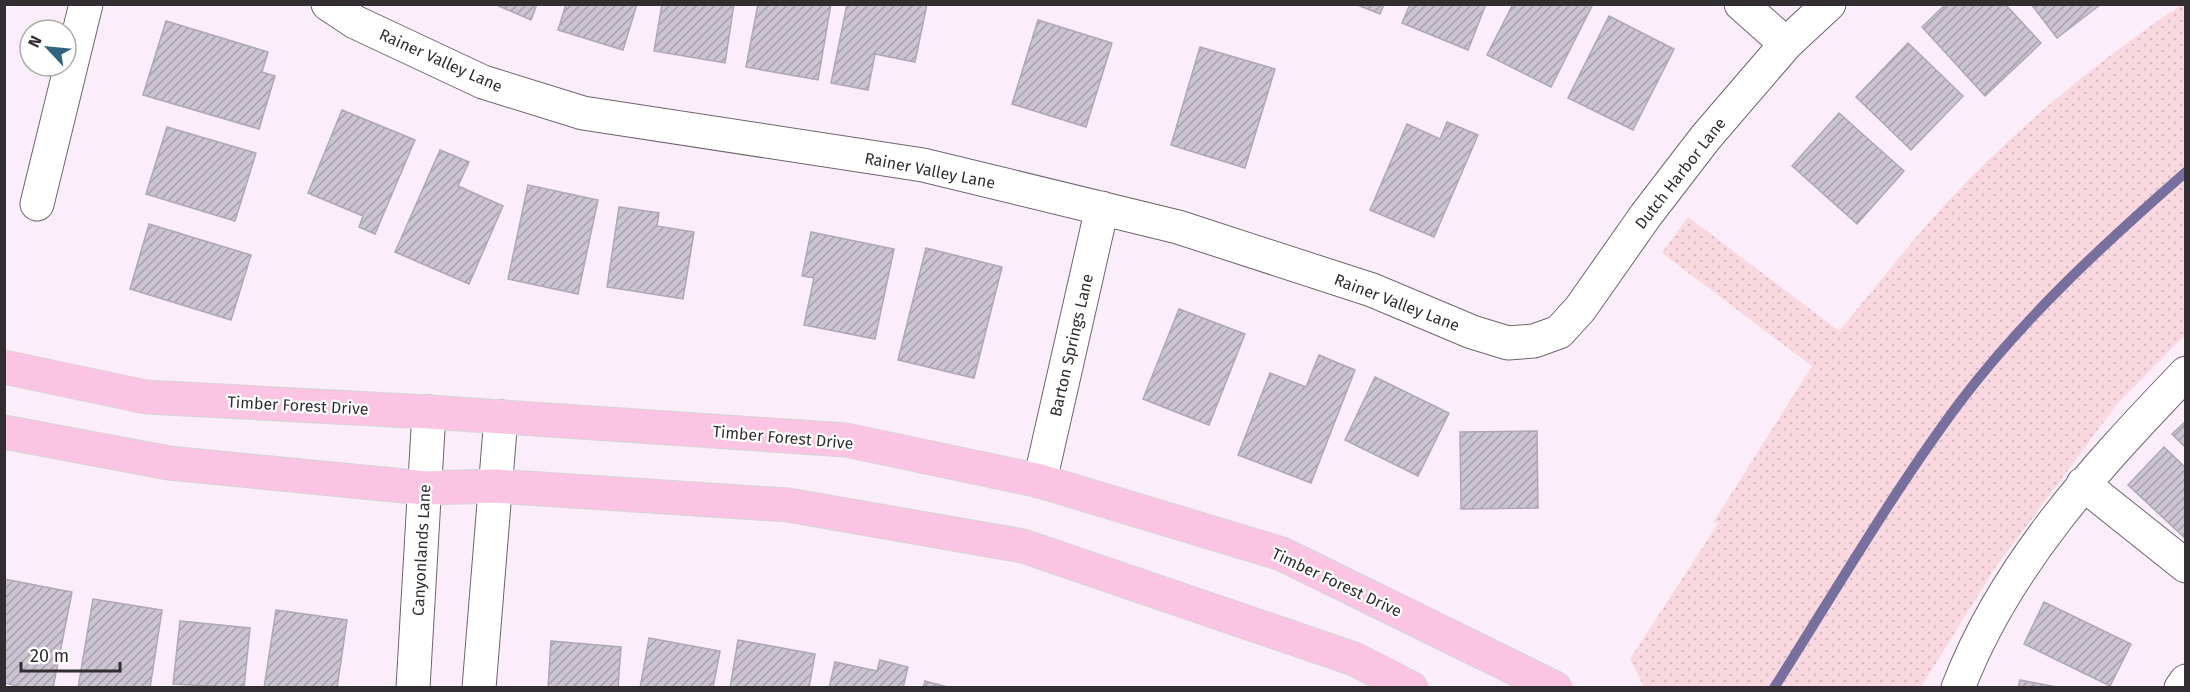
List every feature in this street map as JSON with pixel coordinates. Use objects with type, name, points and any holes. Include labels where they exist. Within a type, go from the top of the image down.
[{"type":"main road","name":"Timber Forest Drive","points":[[4,367],[146,397],[429,411],[846,440],[1041,481],[1282,554],[1555,687]]},
{"type":"main road","points":[[4,432],[169,463],[425,488],[495,486],[788,505],[1023,546],[1354,659],[1411,687]]},
{"type":"street","points":[[37,204],[86,4]]},
{"type":"street","name":"Rainer Valley Lane","points":[[328,4],[355,22],[483,82],[583,113],[923,165],[1178,226],[1372,290],[1472,332],[1508,343],[1534,341]]},
{"type":"street","points":[[1741,4],[1786,44]]},
{"type":"street","name":"Dutch Harbor Lane","points":[[1534,341],[1559,332],[1580,309],[1646,215],[1706,137],[1786,44],[1829,4]]},
{"type":"street","name":"Barton Springs Lane","points":[[1041,481],[1102,208]]},
{"type":"street","points":[[1958,687],[1975,644],[2005,590],[2083,484],[2186,373]]},
{"type":"street","name":"Canyonlands Lane","points":[[413,687],[429,411]]},
{"type":"street","points":[[479,687],[501,417]]},
{"type":"street","points":[[2083,484],[2186,566]]},
{"type":"street","points":[[2181,687],[2186,681]]},
{"type":"shaded area","points":[[2181,5],[2186,5],[2185,335],[2118,403],[1995,568],[1921,687],[1644,687],[1630,659],[1719,522],[1713,523],[1812,366],[1662,253],[1688,217],[1839,331],[1936,214],[2004,145],[2090,71]]},
{"type":"building","points":[[494,4],[537,4],[531,20]]},
{"type":"building","points":[[566,4],[637,4],[623,50],[558,30]]},
{"type":"building","points":[[662,4],[734,4],[725,63],[654,51]]},
{"type":"building","points":[[758,4],[831,4],[818,80],[746,67]]},
{"type":"building","points":[[847,4],[927,4],[915,62],[875,54],[868,90],[831,83]]},
{"type":"building","points":[[1355,4],[1384,4],[1380,14]]},
{"type":"building","points":[[1410,4],[1486,4],[1468,50],[1402,23]]},
{"type":"building","points":[[1513,4],[1593,4],[1551,87],[1487,55]]},
{"type":"building","points":[[1946,4],[2005,4],[2041,43],[1985,96],[1922,27]]},
{"type":"building","points":[[2031,4],[2101,4],[2057,38]]},
{"type":"building","points":[[1609,16],[1674,49],[1633,130],[1568,98]]},
{"type":"building","points":[[1038,20],[1112,43],[1086,127],[1012,104]]},
{"type":"building","points":[[166,21],[268,52],[262,72],[275,76],[259,129],[143,95]]},
{"type":"building","points":[[1908,43],[1963,96],[1911,150],[1856,97]]},
{"type":"building","points":[[1200,47],[1275,69],[1245,168],[1171,145]]},
{"type":"building","points":[[342,110],[415,140],[375,234],[359,227],[363,216],[308,193]]},
{"type":"building","points":[[1839,113],[1904,171],[1857,224],[1792,166]]},
{"type":"building","points":[[1447,122],[1478,135],[1434,237],[1370,210],[1407,124],[1440,139]]},
{"type":"building","points":[[167,127],[256,153],[235,221],[146,194]]},
{"type":"building","points":[[440,150],[469,162],[458,186],[503,206],[469,284],[395,252]]},
{"type":"building","points":[[528,185],[598,200],[578,294],[508,279]]},
{"type":"building","points":[[619,207],[659,213],[657,226],[694,232],[683,299],[607,287]]},
{"type":"building","points":[[149,224],[251,255],[231,320],[130,289]]},
{"type":"building","points":[[811,232],[894,249],[875,339],[804,325],[814,278],[802,276]]},
{"type":"building","points":[[926,248],[1002,267],[974,378],[898,360]]},
{"type":"building","points":[[1179,309],[1245,334],[1209,425],[1143,399]]},
{"type":"building","points":[[1319,355],[1355,370],[1311,483],[1238,455],[1270,373],[1306,387]]},
{"type":"building","points":[[1375,377],[1449,413],[1418,476],[1345,440]]},
{"type":"building","points":[[2186,421],[2186,448],[2172,434]]},
{"type":"building","points":[[1537,431],[1538,508],[1461,509],[1460,432]]},
{"type":"building","points":[[2164,447],[2186,468],[2186,539],[2128,485]]},
{"type":"building","points":[[4,579],[72,592],[53,688],[26,688],[4,683]]},
{"type":"building","points":[[93,599],[162,610],[150,688],[78,688]]},
{"type":"building","points":[[2044,602],[2131,644],[2110,686],[2024,644]]},
{"type":"building","points":[[276,610],[347,620],[337,688],[264,688]]},
{"type":"building","points":[[180,621],[250,628],[244,688],[173,684]]},
{"type":"building","points":[[649,638],[720,651],[713,688],[640,688]]},
{"type":"building","points":[[738,640],[815,654],[809,688],[730,688]]},
{"type":"building","points":[[551,641],[621,647],[618,688],[548,688]]},
{"type":"building","points":[[880,660],[908,667],[903,688],[829,688],[835,662],[877,671]]},
{"type":"building","points":[[2020,680],[2062,688],[2018,688]]},
{"type":"building","points":[[925,681],[951,688],[923,688]]},
{"type":"waterway","points":[[1774,688],[1911,472],[1985,370],[2067,281],[2186,172]]}]
